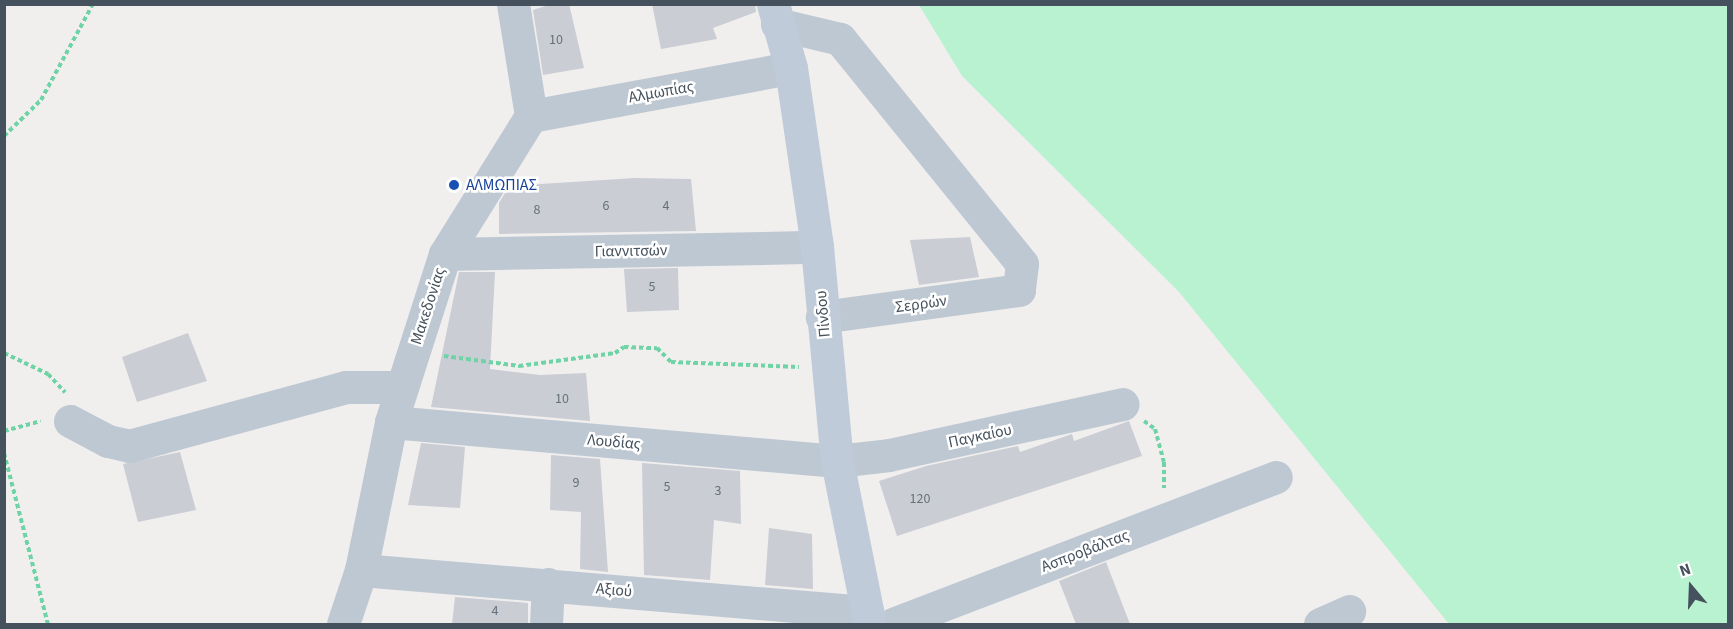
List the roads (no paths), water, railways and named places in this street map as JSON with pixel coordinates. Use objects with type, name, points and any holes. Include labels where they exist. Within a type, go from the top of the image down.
[{"type":"street","points":[[513,4],[531,116]]},
{"type":"street","name":"Πίνδου","points":[[775,14],[791,68],[817,247],[837,461],[876,620]]},
{"type":"street","name":"Σερρών","points":[[775,14],[840,39],[1022,264],[1019,290],[822,317]]},
{"type":"street","name":"Αλμωπίας","points":[[531,116],[791,68]]},
{"type":"street","name":"Μακεδονίας","points":[[343,624],[361,570],[391,422],[445,254],[531,116]]},
{"type":"street","name":"Γιαννιτσών","points":[[445,254],[817,247]]},
{"type":"street","points":[[70,421],[108,441],[129,446],[346,387],[402,387]]},
{"type":"street","name":"Παγκαίου","points":[[837,461],[890,455],[1122,404]]},
{"type":"street","name":"Λουδίας","points":[[391,422],[837,461]]},
{"type":"street","name":"Ασπροβάλτας","points":[[876,620],[1160,521],[1276,477]]},
{"type":"street","name":"Αξιού","points":[[361,570],[548,584],[876,620]]},
{"type":"street","points":[[546,624],[548,584]]},
{"type":"street","points":[[1320,624],[1349,611]]},
{"type":"place","name":"ΑΛΜΩΠΙΑΣ","points":[[454,185]]}]
